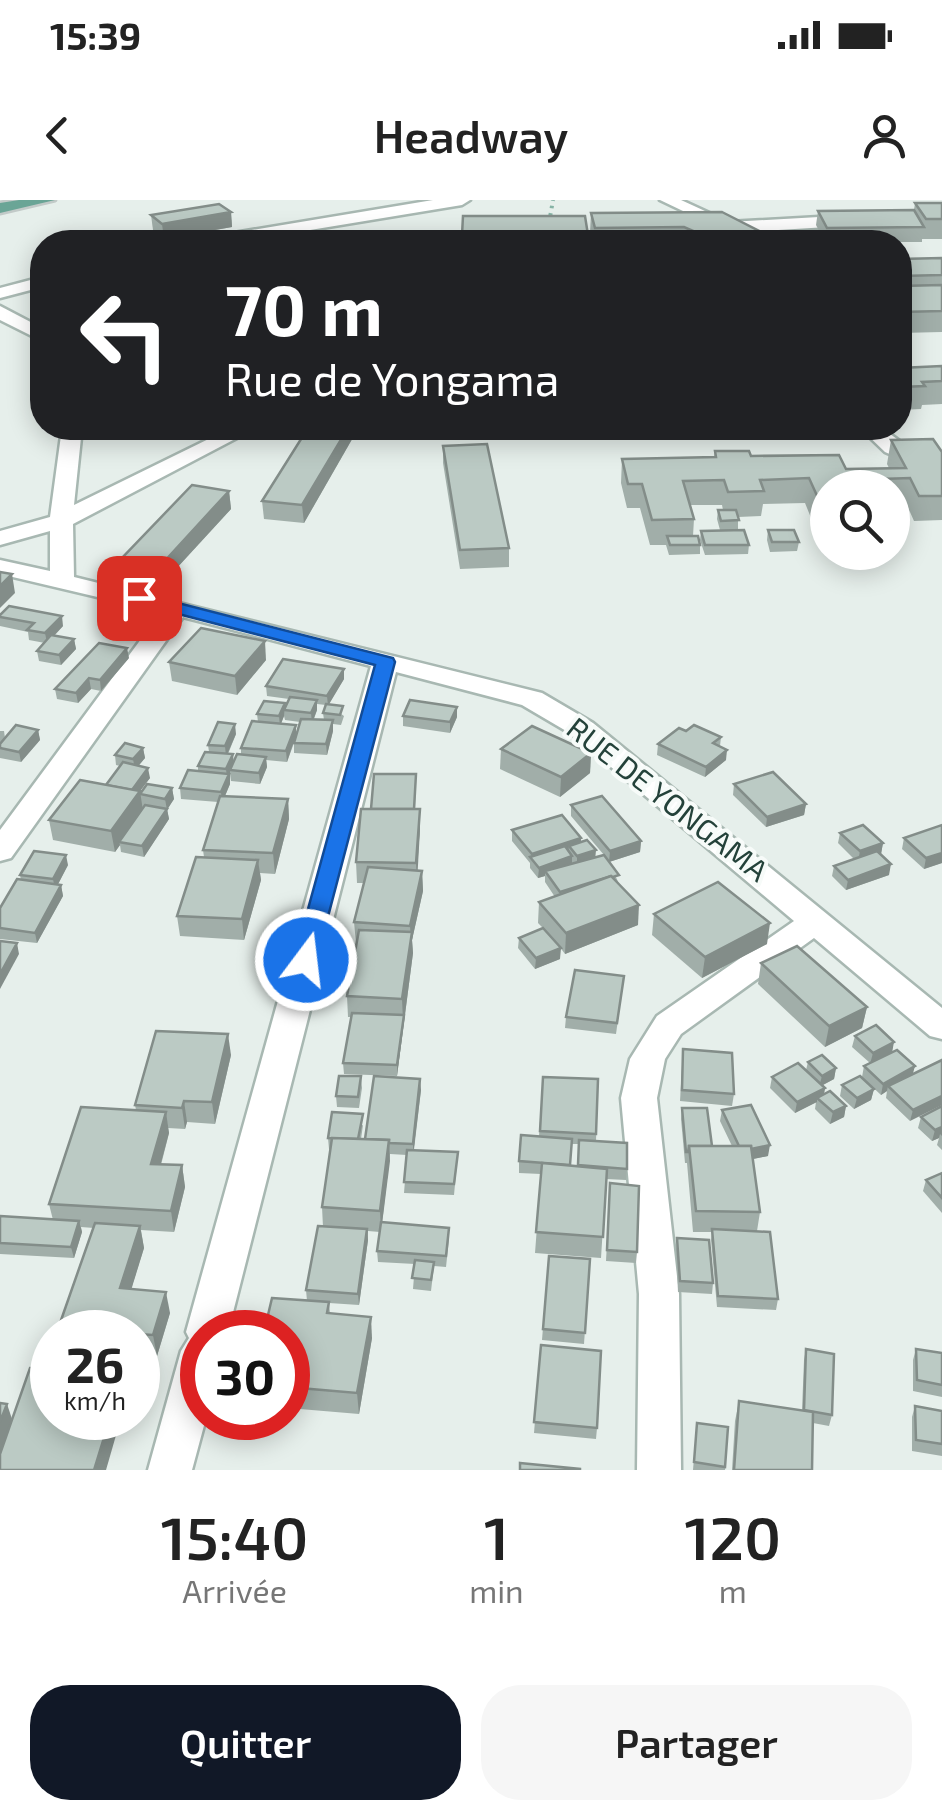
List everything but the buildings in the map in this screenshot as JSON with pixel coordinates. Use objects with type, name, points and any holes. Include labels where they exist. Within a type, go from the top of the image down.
[{"type":"main road","points":[[0,208],[47,200]]},
{"type":"street","points":[[282,230],[462,200]]},
{"type":"street","points":[[668,200],[734,230]]},
{"type":"street","points":[[727,227],[942,215]]},
{"type":"street","points":[[0,293],[30,285]]},
{"type":"street","points":[[0,312],[30,329]]},
{"type":"street","points":[[62,580],[60,520],[70,440]]},
{"type":"street","points":[[0,538],[60,520],[222,440]]},
{"type":"street","points":[[885,440],[942,470]]},
{"type":"street","name":"RUE DE YONGAMA","points":[[0,568],[177,608],[532,698],[583,729],[942,1027]]},
{"type":"street","points":[[0,850],[177,608]]},
{"type":"street","points":[[214,1310],[386,662]]},
{"type":"street","points":[[659,1470],[659,1294],[640,1098],[642,1068],[653,1044],[669,1026],[817,920]]},
{"type":"street","points":[[170,1470],[180,1433]]},
{"type":"path","points":[[549,227],[554,200]]},
{"type":"route","points":[[139,598],[386,662],[306,960]]}]
